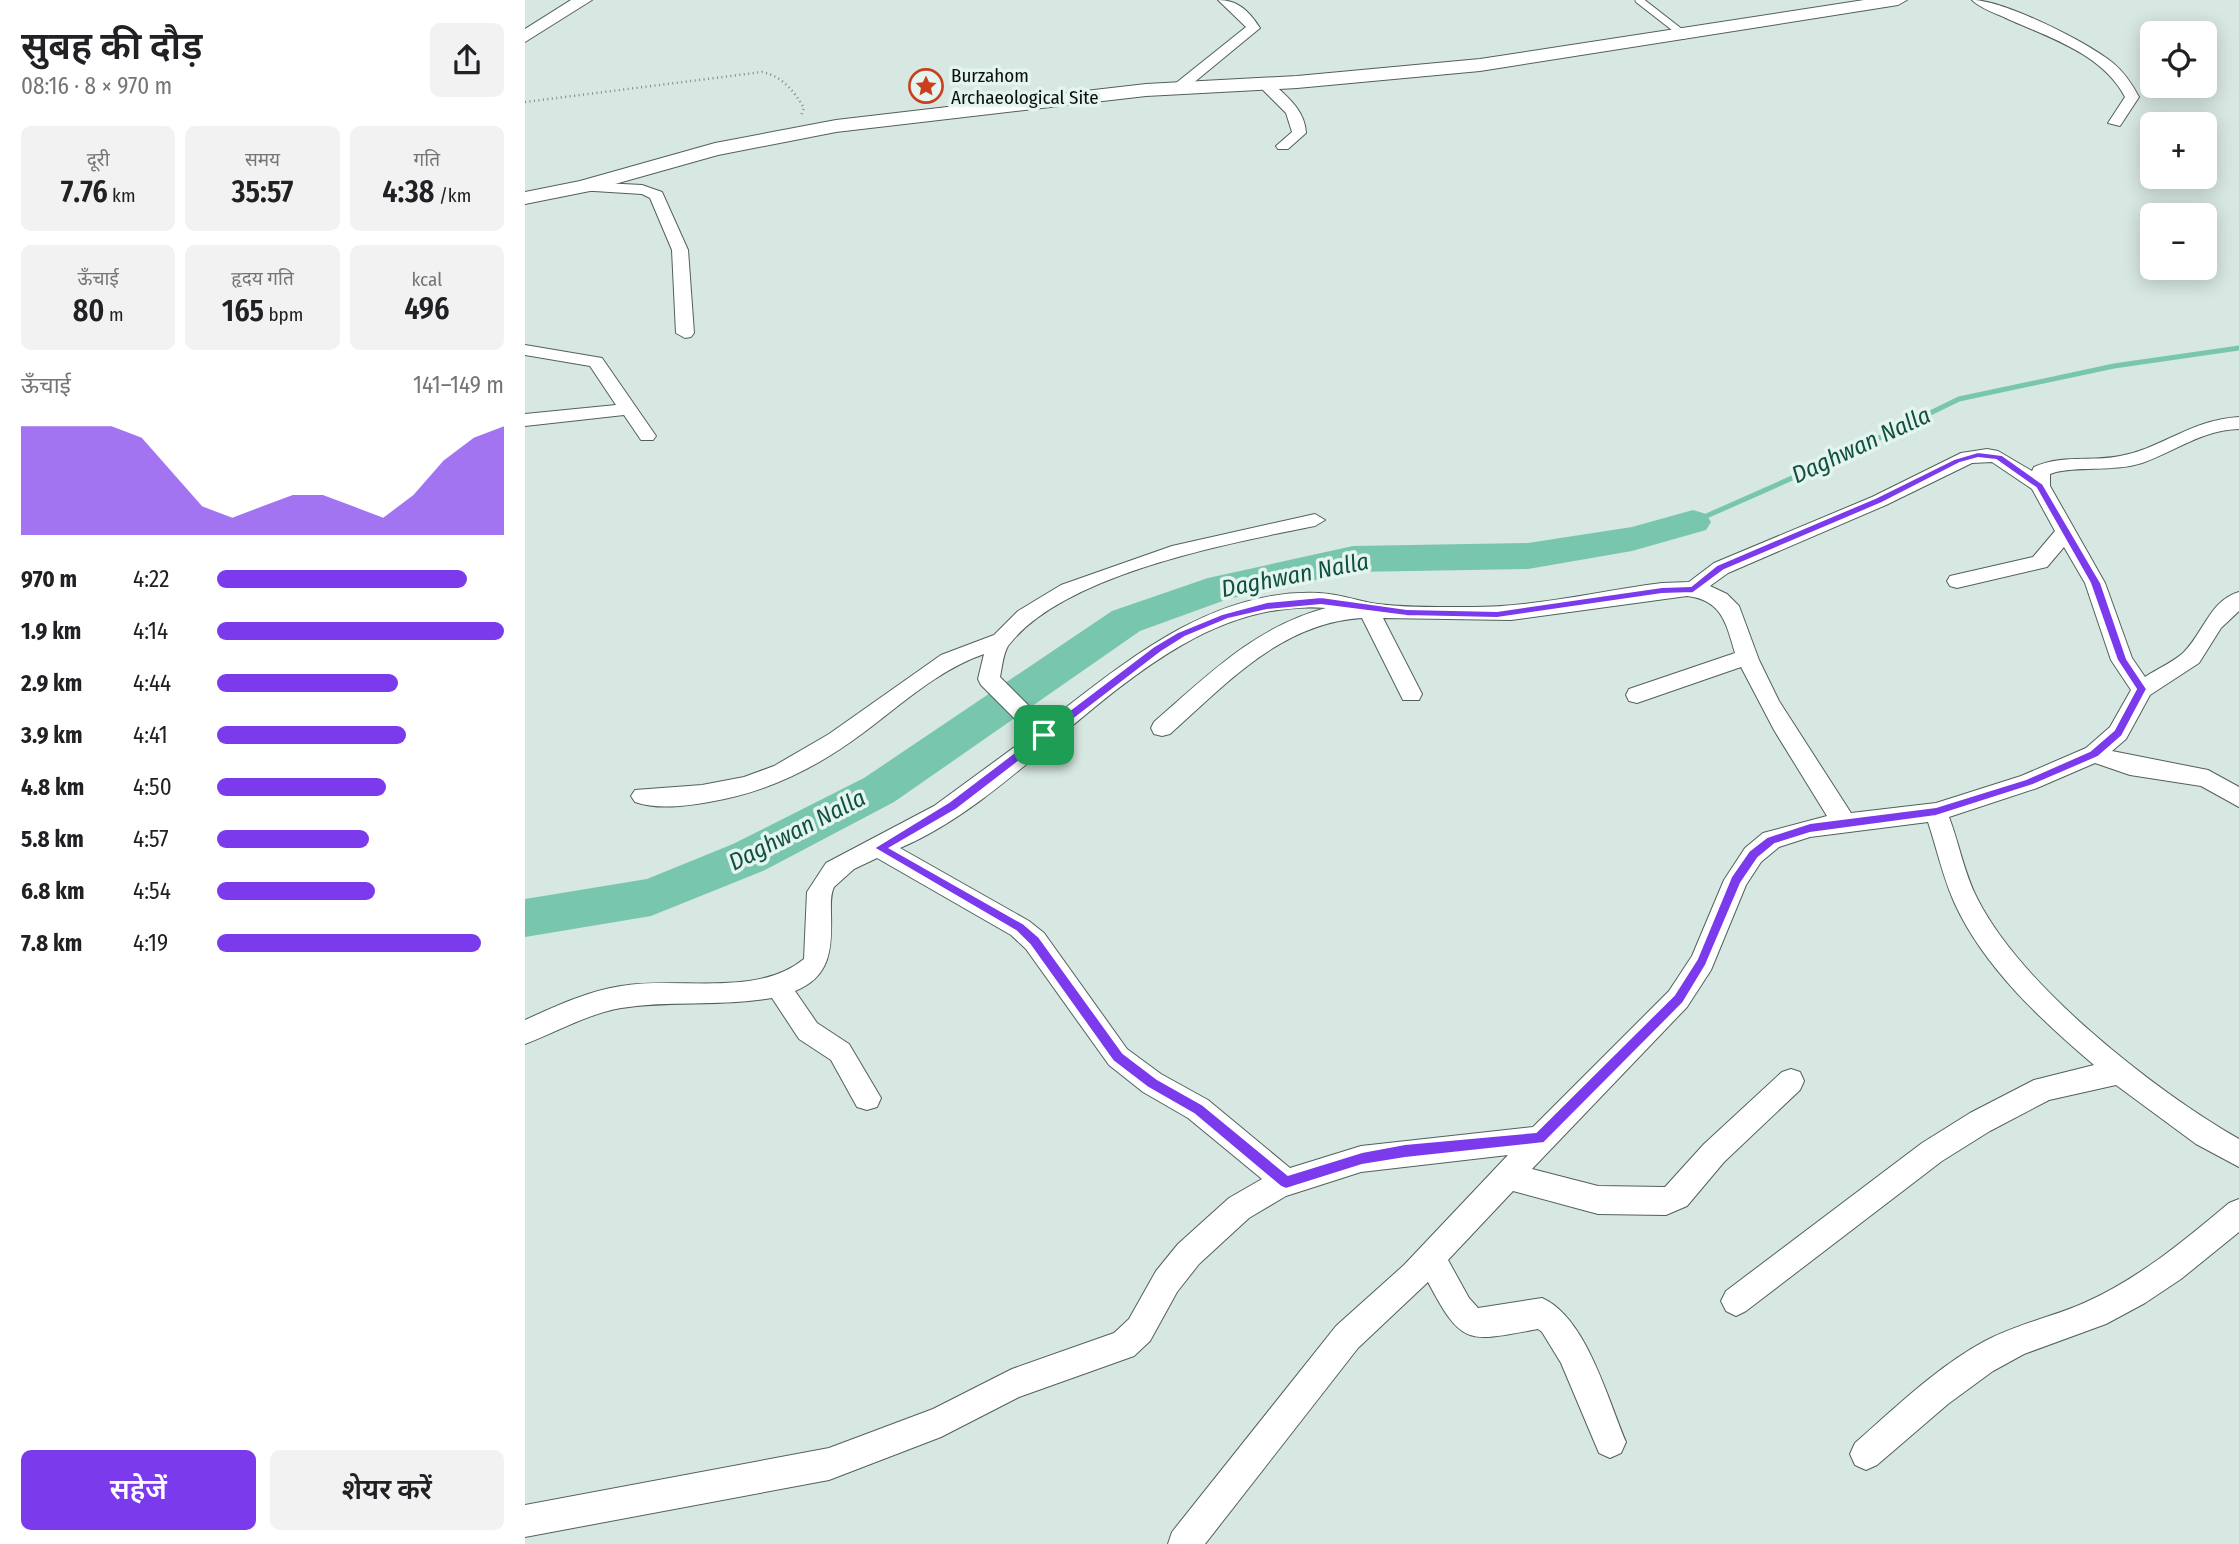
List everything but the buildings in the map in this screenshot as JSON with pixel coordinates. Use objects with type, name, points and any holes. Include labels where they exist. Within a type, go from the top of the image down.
[{"type":"street","points":[[525,37],[583,0]]},
{"type":"street","points":[[1181,86],[1253,28],[1246,17],[1224,0]]},
{"type":"street","points":[[525,198],[583,187],[715,149],[836,126],[1181,86],[1264,83],[1480,65],[1684,35],[1867,2],[1898,0]]},
{"type":"street","points":[[1977,0],[2005,15],[2060,36],[2113,72],[2124,83],[2131,97],[2115,123]]},
{"type":"street","points":[[1264,83],[1295,114],[1300,124],[1299,133],[1283,146]]},
{"type":"street","points":[[583,187],[600,191],[646,190],[657,195],[680,250],[685,333]]},
{"type":"street","points":[[525,350],[596,362],[647,436]]},
{"type":"street","points":[[525,421],[629,409]]},
{"type":"street","points":[[2142,689],[2122,660],[2095,583],[2040,486],[2039,477],[2046,468],[2127,461],[2196,431],[2224,423],[2239,423]]},
{"type":"street","points":[[1693,589],[1721,568],[1879,501],[1968,457],[1999,457],[2040,486]]},
{"type":"street","points":[[1044,735],[995,688],[988,669],[990,656],[1008,629],[1032,611],[1064,593],[1112,572],[1236,536],[1315,520]]},
{"type":"street","points":[[1957,581],[2040,562],[2065,532]]},
{"type":"street","points":[[1162,728],[1271,636],[1326,615],[1368,609],[1497,614],[1662,590],[1693,589],[1708,592],[1723,600],[1734,617],[1747,657],[1785,734],[1845,824]]},
{"type":"street","points":[[1184,1544],[1347,1337],[1431,1257],[1508,1176],[1539,1139],[1678,999],[1702,962],[1736,880],[1753,855],[1771,840],[1793,833],[1936,811],[2029,782],[2094,754],[2118,733],[2142,689],[2192,658],[2214,623],[2239,598]]},
{"type":"street","points":[[525,1032],[583,1007],[620,997],[755,991],[778,986],[813,966],[817,956],[819,892],[822,882],[837,866],[880,848],[953,806],[1157,650],[1182,634],[1225,616],[1267,606],[1321,601],[1356,604],[1368,609],[1411,694]]},
{"type":"street","points":[[643,796],[671,799],[723,789],[796,766],[837,741],[949,660],[999,641]]},
{"type":"street","points":[[1637,695],[1747,657]]},
{"type":"street","points":[[2094,754],[2130,766],[2208,779],[2239,799]]},
{"type":"street","points":[[1936,811],[1967,903],[1983,929],[2029,986],[2123,1071],[2196,1129],[2239,1154]]},
{"type":"street","points":[[880,848],[1020,928],[1035,941],[1118,1057],[1152,1083],[1198,1109],[1286,1182]]},
{"type":"street","points":[[778,986],[808,1031],[840,1052],[867,1098]]},
{"type":"street","points":[[1736,1301],[1932,1152],[1980,1122],[2044,1089],[2123,1071]]},
{"type":"street","points":[[1508,1176],[1598,1200],[1666,1201],[1678,1196],[1714,1153],[1791,1081]]},
{"type":"street","points":[[525,1521],[829,1464],[941,1421],[1012,1384],[1123,1345],[1135,1337],[1173,1271],[1207,1234],[1252,1200],[1286,1182],[1362,1159],[1405,1151],[1539,1139]]},
{"type":"street","points":[[1866,1454],[1982,1360],[2025,1336],[2069,1324],[2144,1289],[2172,1270],[2239,1213]]},
{"type":"street","points":[[1431,1257],[1458,1309],[1473,1322],[1499,1321],[1542,1312],[1551,1318],[1567,1342],[1610,1441]]},
{"type":"lane","points":[[1639,0],[1684,35]]},
{"type":"path","points":[[525,102],[762,72],[779,76],[801,101],[804,111],[795,120]]},
{"type":"waterway","name":"Daghwan Nalla","points":[[1693,522],[1844,455],[1959,399],[2114,366],[2239,348]]},
{"type":"waterway","name":"Daghwan Nalla","points":[[525,918],[651,897],[749,857],[879,790],[1126,621],[1221,587],[1353,559],[1528,556],[1632,539],[1693,522]]},
{"type":"place","name":"Burzahom Archaeological Site","points":[[926,86]]},
{"type":"route","points":[[1978,455],[1999,457],[2040,486],[2095,583],[2105,604],[2113,638],[2122,660],[2142,689],[2118,733],[2094,754],[2029,782],[1936,811],[1884,821],[1810,828],[1771,840],[1753,855],[1736,880],[1702,962],[1678,999],[1539,1139],[1405,1151],[1362,1159],[1286,1182],[1198,1109],[1176,1094],[1152,1083],[1118,1057],[1035,941],[1020,928],[880,848],[953,806],[1044,735],[1157,650],[1182,634],[1225,616],[1267,606],[1321,601],[1356,604],[1368,609],[1447,615],[1497,614],[1662,590],[1693,589],[1721,568],[1879,501],[1957,461],[1978,455]]}]
